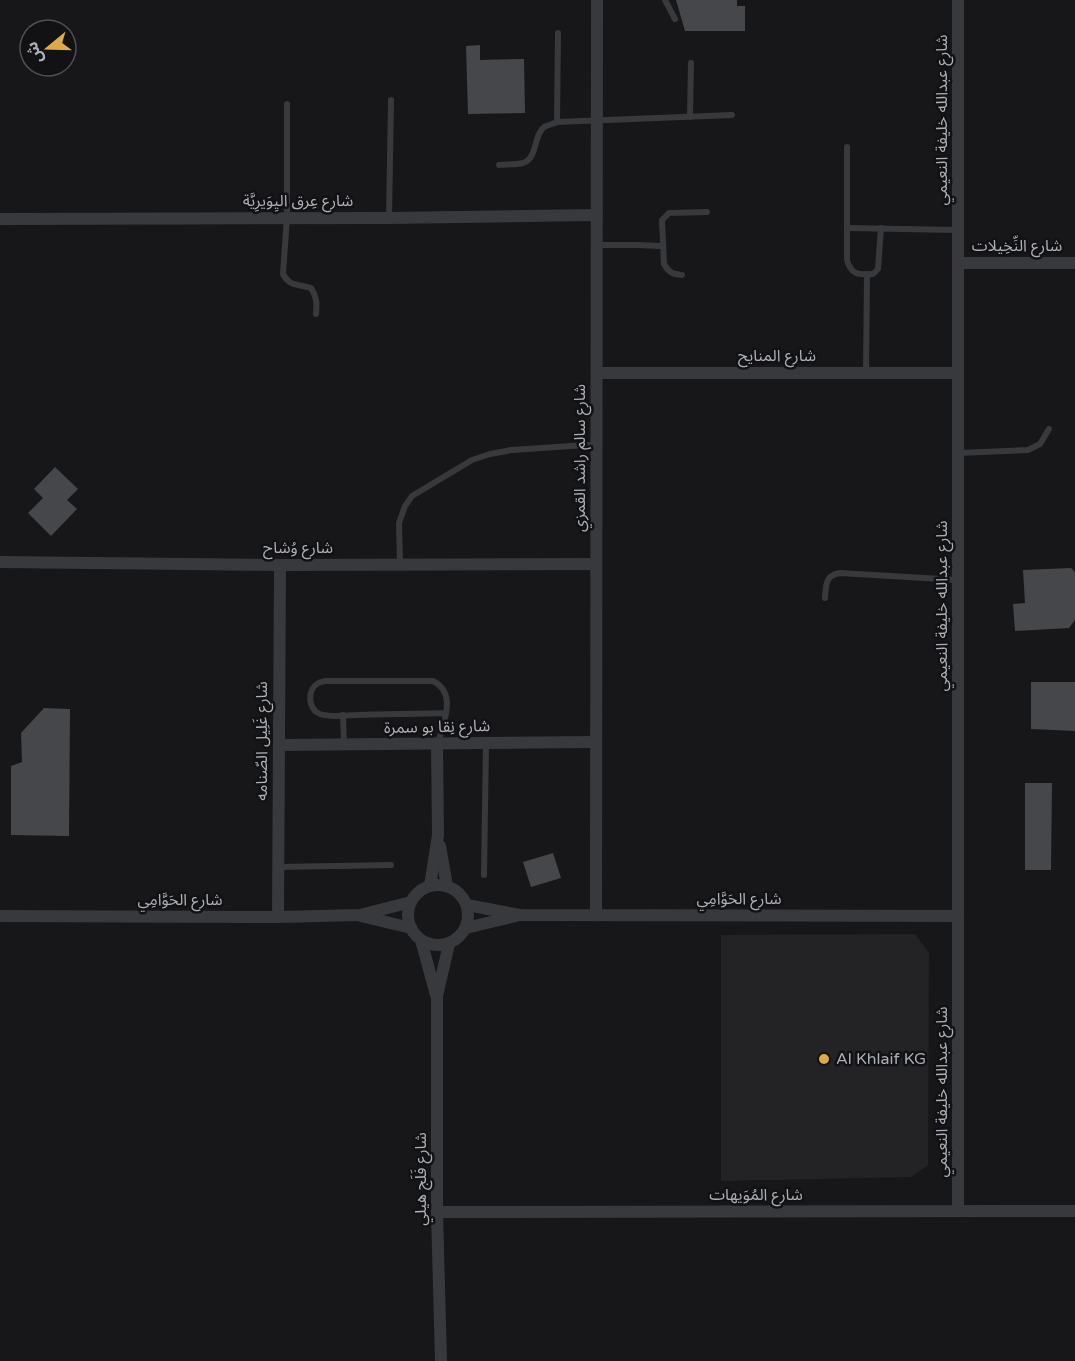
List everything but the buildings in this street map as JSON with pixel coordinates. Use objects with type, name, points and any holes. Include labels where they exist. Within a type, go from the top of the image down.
[{"type":"street","name":"شارع سالم راشد القمزي","points":[[596,915],[597,0]]},
{"type":"street","name":"شارع عبدالله خليفة النعيمي","points":[[958,0],[958,1211]]},
{"type":"street","name":"شارع عِرق اليِوَيرِيَّة","points":[[0,219],[597,215]]},
{"type":"street","name":"شارع النِّخِيلات","points":[[958,263],[1075,263]]},
{"type":"street","name":"شارع المنايح","points":[[597,373],[958,373]]},
{"type":"street","name":"شارع وُشاح","points":[[0,562],[280,565],[596,564]]},
{"type":"street","name":"شارع غَلِيل الصّنامه","points":[[278,916],[280,565]]},
{"type":"street","name":"شارع نِقا بو سمرة","points":[[279,745],[596,742]]},
{"type":"street","points":[[430,886],[438,835],[438,743]]},
{"type":"street","points":[[438,835],[447,886]]},
{"type":"street","points":[[430,886],[447,886],[459,893],[467,905],[469,917],[466,928],[462,935],[449,944],[430,945],[415,935],[408,920],[408,911],[418,892],[430,886]]},
{"type":"street","name":"شارع الحَوَّامِي","points":[[0,916],[360,915],[411,902]]},
{"type":"street","name":"شارع الحَوَّامِي","points":[[467,905],[520,915],[958,916]]},
{"type":"street","name":"شارع الحَوَّامِي","points":[[360,915],[411,928]]},
{"type":"street","name":"شارع الحَوَّامِي","points":[[466,928],[520,915]]},
{"type":"street","name":"شارع فَلَج هيلي","points":[[421,940],[437,996]]},
{"type":"street","name":"شارع فَلَج هيلي","points":[[441,1361],[437,1212],[437,996],[449,944]]},
{"type":"street","name":"شارع المُوَيهات","points":[[437,1212],[1075,1211]]},
{"type":"lane","points":[[665,0],[675,19]]},
{"type":"lane","points":[[558,33],[558,122]]},
{"type":"lane","points":[[690,117],[691,63]]},
{"type":"lane","points":[[389,218],[391,100]]},
{"type":"lane","points":[[287,104],[288,217],[283,274],[293,285],[311,288],[317,302],[316,314]]},
{"type":"lane","points":[[499,165],[523,163],[528,160],[533,154],[540,132],[545,126],[558,122],[732,115]]},
{"type":"lane","points":[[847,147],[847,260],[849,268],[855,273],[873,274],[878,269],[881,228]]},
{"type":"lane","points":[[682,275],[667,271],[664,264],[662,220],[669,213],[707,212]]},
{"type":"lane","points":[[848,228],[958,230]]},
{"type":"lane","points":[[597,245],[662,246]]},
{"type":"lane","points":[[867,274],[867,373]]},
{"type":"lane","points":[[958,453],[1028,450],[1040,444],[1049,429]]},
{"type":"lane","points":[[400,564],[399,523],[405,506],[412,496],[472,460],[490,454],[597,445]]},
{"type":"lane","points":[[825,598],[828,578],[840,573],[958,580]]},
{"type":"lane","points":[[438,743],[446,713],[445,691],[440,684],[433,681],[326,681],[315,684],[311,690],[311,706],[319,714],[446,713]]},
{"type":"lane","points":[[344,715],[344,745]]},
{"type":"lane","points":[[484,875],[486,743]]},
{"type":"lane","points":[[278,867],[391,865]]},
{"type":"shaded area","name":"Al Khlaif KG","points":[[915,934],[929,953],[928,1165],[911,1177],[721,1181],[721,935]]},
{"type":"place","name":"Al Khlaif KG","points":[[824,1059]]}]
